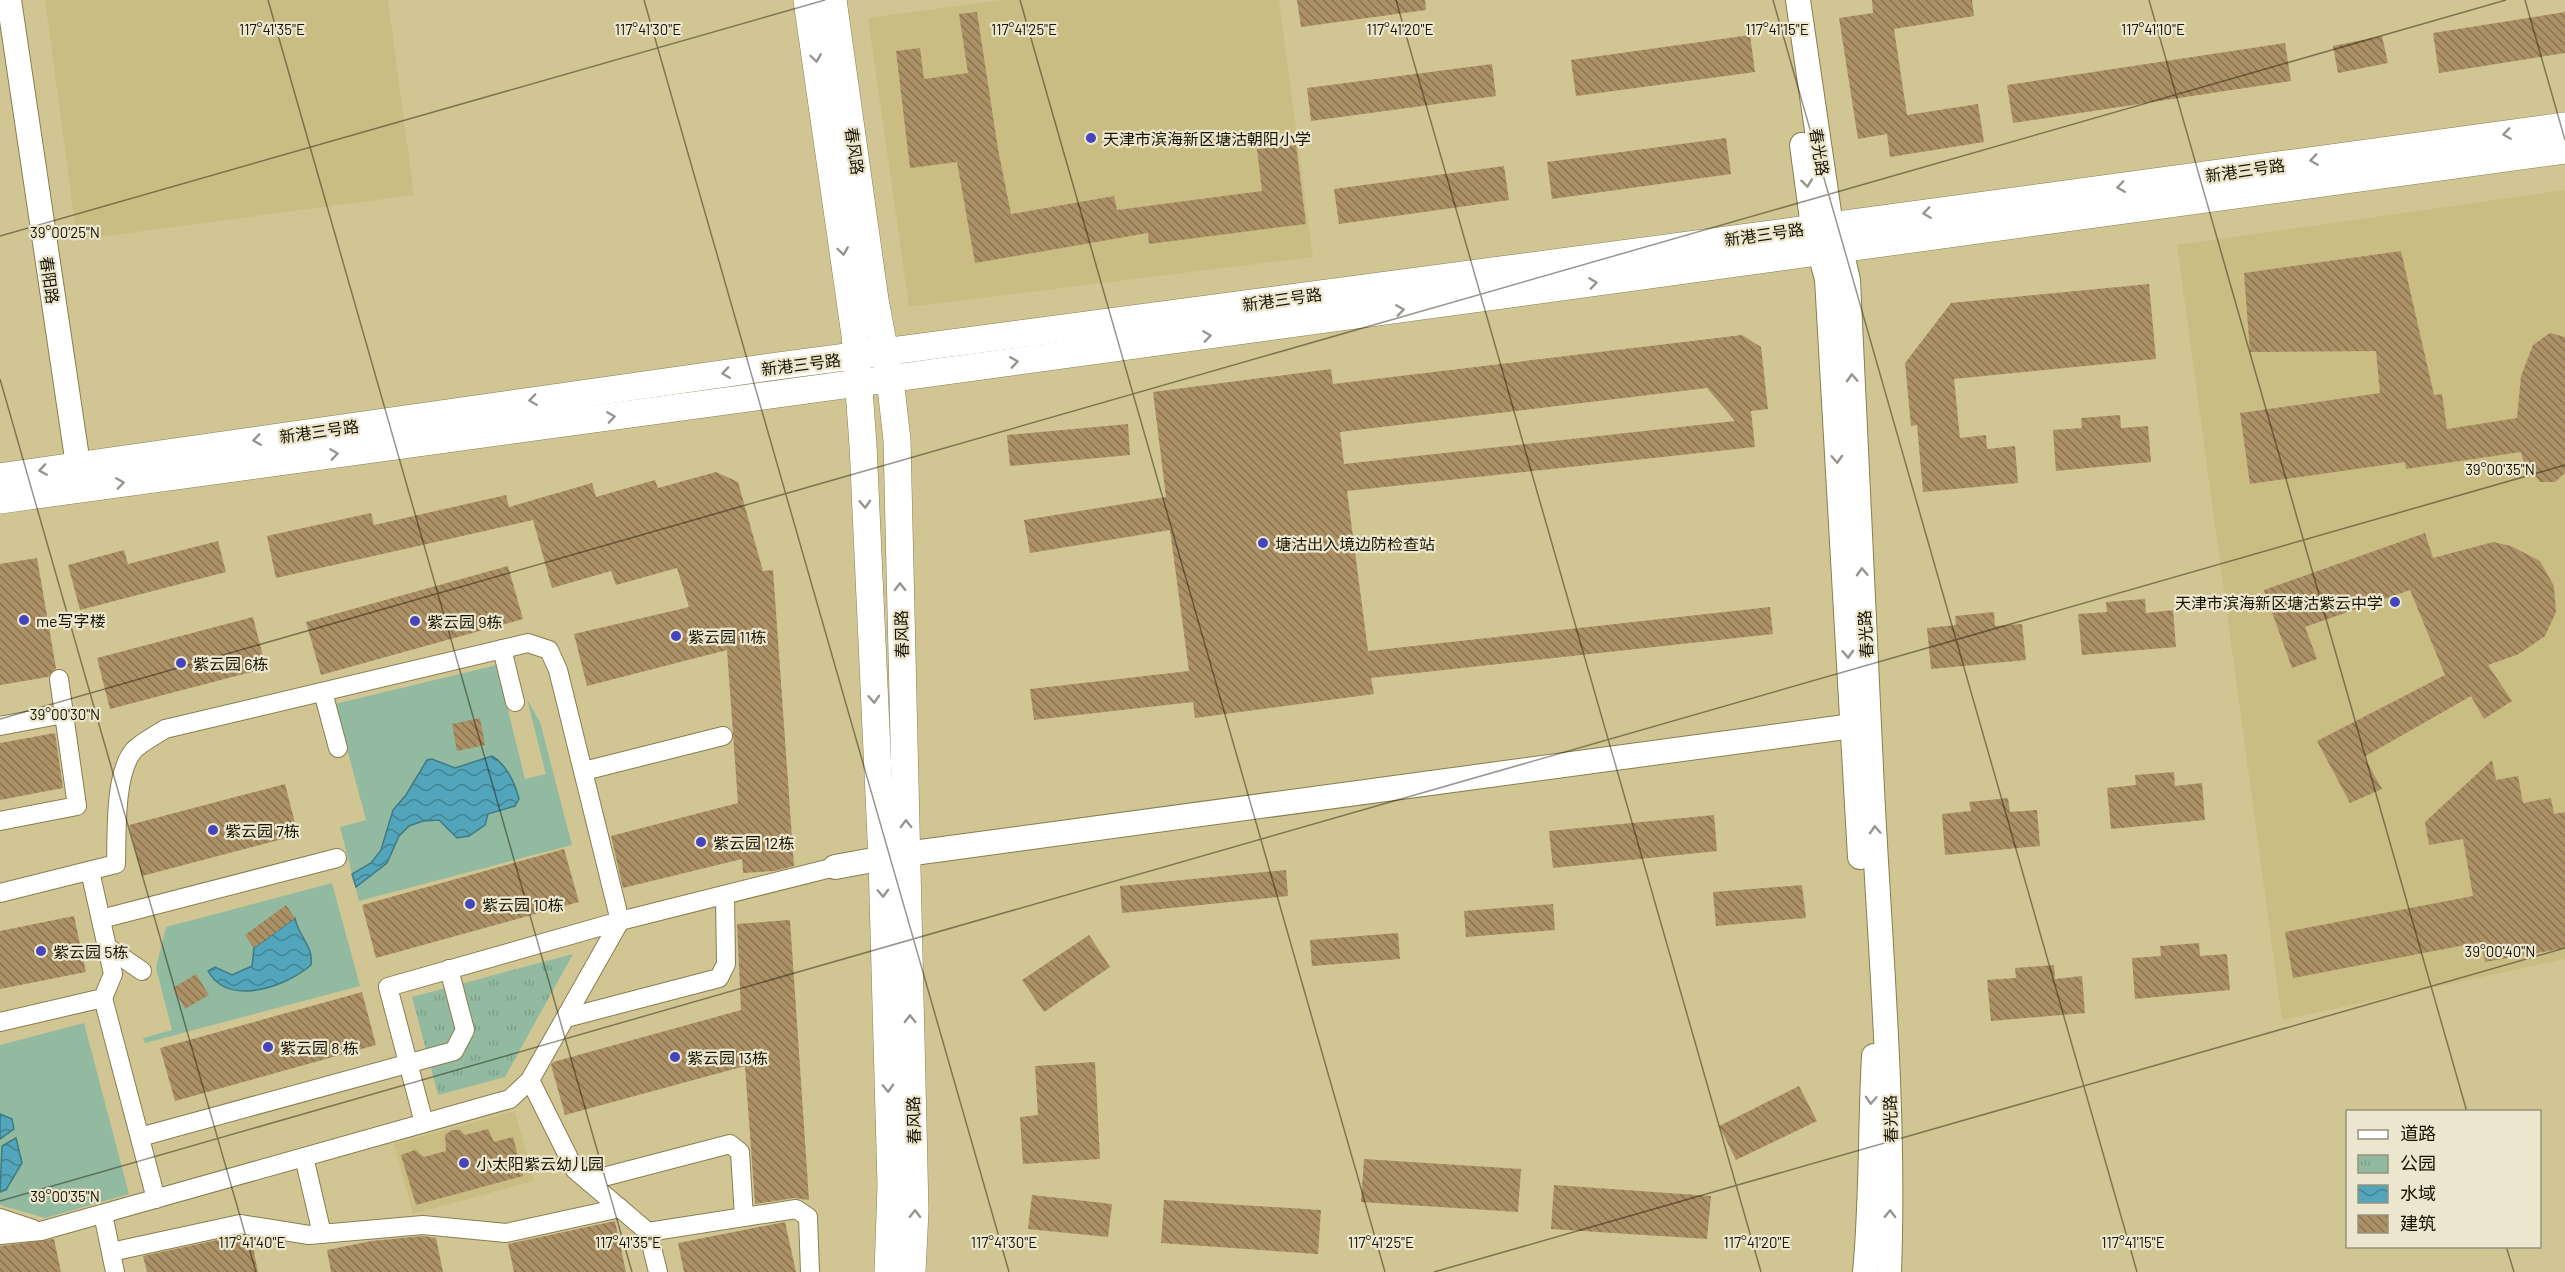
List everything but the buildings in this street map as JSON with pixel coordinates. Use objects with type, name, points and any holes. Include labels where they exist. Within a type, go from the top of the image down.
[{"type":"main road","name":"春风路","points":[[807,0],[874,369],[897,440],[891,1185],[888,1272]]},
{"type":"main road","name":"春风路","points":[[833,0],[863,301]]},
{"type":"main road","name":"新港三号路","points":[[0,500],[80,476],[805,363],[874,369],[956,370],[2565,126]]},
{"type":"main road","name":"新港三号路","points":[[0,477],[80,476],[805,391],[957,343],[2565,150]]},
{"type":"main road","points":[[805,363],[821,357],[838,343],[863,301]]},
{"type":"main road","name":"春风路","points":[[874,369],[863,445],[894,857],[915,1211],[912,1272]]},
{"type":"main road","points":[[897,440],[901,411],[907,394],[920,383],[956,370]]},
{"type":"street","name":"春阳路","points":[[9,0],[80,476]]},
{"type":"street","name":"春光路","points":[[1783,0],[1826,239]]},
{"type":"street","name":"春光路","points":[[1798,0],[1826,239],[1827,279],[1888,1059],[1891,1142],[1888,1272]]},
{"type":"street","points":[[0,893],[116,864],[123,771],[134,750],[165,729],[528,643],[549,650],[558,670],[620,921],[530,1080],[510,1099],[41,1231],[0,1235]]},
{"type":"street","points":[[502,649],[515,702]]},
{"type":"street","points":[[0,820],[77,806],[59,680]]},
{"type":"street","points":[[322,692],[338,748]]},
{"type":"street","points":[[0,726],[64,714]]},
{"type":"street","name":"春光路","points":[[1861,724],[1874,1050],[1870,1140],[1870,1219],[1865,1272]]},
{"type":"street","points":[[424,1123],[388,987],[620,921],[835,867],[894,857],[1861,724]]},
{"type":"street","points":[[584,771],[723,736]]},
{"type":"street","points":[[101,919],[337,858]]},
{"type":"street","points":[[90,871],[113,974],[103,998],[156,1199]]},
{"type":"street","points":[[566,1018],[719,978],[726,964],[725,895]]},
{"type":"street","points":[[107,946],[142,971]]},
{"type":"street","points":[[140,1137],[454,1051],[465,1030],[449,969]]},
{"type":"street","points":[[0,1022],[103,998]]},
{"type":"street","points":[[530,1080],[575,1170],[648,1232],[658,1272]]},
{"type":"street","points":[[588,1181],[730,1144],[740,1152],[744,1217]]},
{"type":"street","points":[[304,1157],[322,1234]]},
{"type":"street","points":[[111,1252],[240,1224],[309,1235],[423,1225],[506,1233],[620,1208]]},
{"type":"street","points":[[648,1232],[796,1209],[808,1217],[810,1272]]},
{"type":"street","points":[[102,1214],[115,1272]]},
{"type":"street","points":[[0,1218],[41,1231]]},
{"type":"shaded area","points":[[45,0],[388,0],[414,195],[77,240]]},
{"type":"shaded area","name":"天津市滨海新区塘沽朝阳小学","points":[[1000,0],[1279,0],[1313,257],[909,307],[868,18]]},
{"type":"shaded area","name":"天津市滨海新区塘沽紫云中学","points":[[2565,190],[2565,959],[2282,1020],[2177,245]]},
{"type":"shaded area","name":"小太阳紫云幼儿园","points":[[515,1111],[534,1181],[413,1214],[394,1144]]},
{"type":"green space","points":[[497,665],[525,779],[546,774],[527,699],[540,722],[572,845],[359,901],[340,827],[366,820],[335,704]]},
{"type":"green space","points":[[332,883],[360,986],[145,1043],[143,1038],[172,1030],[156,968],[166,927]]},
{"type":"green space","points":[[573,954],[505,1077],[438,1095],[412,997]]},
{"type":"green space","points":[[84,1023],[129,1194],[45,1218],[0,1205],[0,1045]]},
{"type":"water","points":[[492,756],[502,764],[512,780],[519,799],[515,806],[488,814],[485,825],[469,836],[457,838],[439,820],[423,821],[409,826],[399,836],[387,863],[356,887],[352,874],[371,863],[381,850],[393,810],[406,795],[427,760],[432,759],[455,768]]},
{"type":"water","points":[[295,918],[311,958],[311,965],[301,973],[273,986],[243,991],[230,989],[217,982],[208,971],[215,967],[232,975],[252,966],[254,948]]},
{"type":"water","points":[[0,1114],[12,1119],[14,1129],[0,1139]]},
{"type":"water","points":[[16,1138],[22,1163],[6,1190],[0,1192],[2,1146]]},
{"type":"place","name":"天津市滨海新区塘沽朝阳小学","points":[[1091,138]]},
{"type":"place","name":"塘沽出入境边防检查站","points":[[1263,543]]},
{"type":"place","name":"天津市滨海新区塘沽紫云中学","points":[[2395,602]]},
{"type":"place","name":"me写字楼","points":[[24,620]]},
{"type":"place","name":"紫云园 9栋","points":[[415,621]]},
{"type":"place","name":"紫云园 11栋","points":[[676,636]]},
{"type":"place","name":"紫云园 6栋","points":[[181,663]]},
{"type":"place","name":"紫云园 7栋","points":[[213,830]]},
{"type":"place","name":"紫云园 12栋","points":[[701,842]]},
{"type":"place","name":"紫云园 10栋","points":[[470,904]]},
{"type":"place","name":"紫云园 5栋","points":[[41,951]]},
{"type":"place","name":"紫云园 8 栋","points":[[268,1047]]},
{"type":"place","name":"紫云园 13栋","points":[[675,1057]]},
{"type":"place","name":"小太阳紫云幼儿园","points":[[464,1163]]}]
